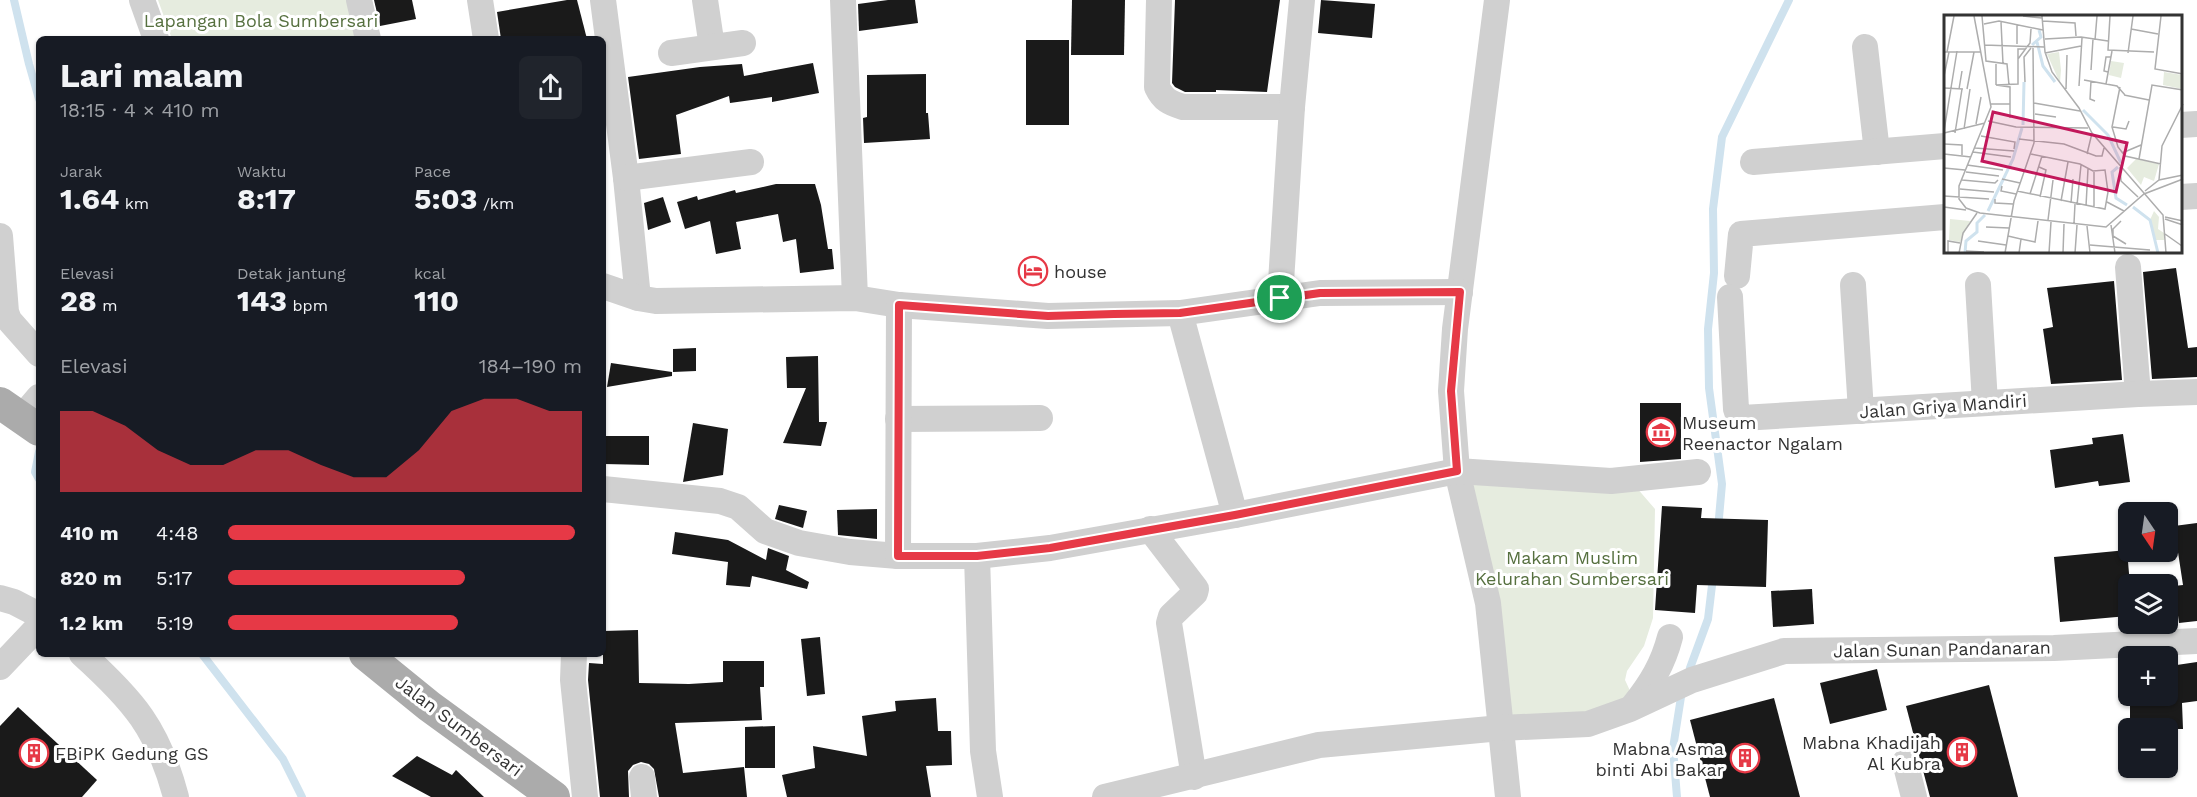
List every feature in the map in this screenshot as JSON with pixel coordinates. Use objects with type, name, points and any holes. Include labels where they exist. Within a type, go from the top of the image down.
[{"type":"main road","name":"Jalan Sumbersari","points":[[368,657],[429,706],[554,797]]},
{"type":"street","points":[[142,0],[155,36]]},
{"type":"street","points":[[359,0],[367,36]]},
{"type":"street","points":[[480,0],[486,36]]},
{"type":"street","points":[[603,0],[626,178],[638,298]]},
{"type":"street","points":[[705,0],[712,47]]},
{"type":"street","points":[[843,0],[855,298]]},
{"type":"street","points":[[1159,0],[1157,87],[1161,96],[1169,103],[1183,107],[1292,108]]},
{"type":"street","points":[[1280,298],[1292,108],[1302,0]]},
{"type":"street","points":[[1497,0],[1460,292],[1451,391],[1457,471],[1488,603],[1508,797]]},
{"type":"street","points":[[671,53],[744,43]]},
{"type":"street","points":[[1865,47],[1877,152]]},
{"type":"street","points":[[2182,125],[2197,124]]},
{"type":"street","points":[[1753,162],[1944,146]]},
{"type":"street","points":[[626,178],[751,162]]},
{"type":"street","points":[[2182,197],[2197,196]]},
{"type":"street","name":"Jalan Griya Mandiri","points":[[1944,217],[1741,234],[1734,286],[1738,415],[1742,418],[2197,392]]},
{"type":"street","points":[[0,236],[6,312],[9,320],[36,351]]},
{"type":"street","points":[[2128,267],[2138,394]]},
{"type":"street","points":[[1853,285],[1861,411]]},
{"type":"street","points":[[1978,285],[1985,403]]},
{"type":"street","points":[[606,287],[638,298],[656,301],[855,298],[899,305],[1048,316],[1180,313],[1320,293],[1460,292]]},
{"type":"street","points":[[898,556],[899,305]]},
{"type":"street","points":[[1180,313],[1235,515]]},
{"type":"street","points":[[898,418],[1040,418]]},
{"type":"street","points":[[606,489],[720,501],[738,507],[765,531],[799,543],[849,552],[898,556],[977,556],[1050,548],[1235,515],[1457,471],[1611,481],[1698,472]]},
{"type":"street","points":[[1150,529],[1196,589],[1195,593],[1171,616],[1169,623],[1194,777]]},
{"type":"street","points":[[977,556],[983,751],[990,797]]},
{"type":"street","points":[[0,598],[14,602],[36,613]]},
{"type":"street","points":[[0,667],[36,629]]},
{"type":"street","points":[[1630,709],[1653,681],[1665,655],[1670,637]]},
{"type":"street","name":"Jalan Sunan Pandanaran","points":[[1105,797],[1319,745],[1501,728],[1588,724],[1630,709],[1692,680],[1785,651],[2054,648],[2197,641]]},
{"type":"street","points":[[85,657],[135,706],[153,732],[171,777],[176,797]]},
{"type":"street","points":[[574,657],[573,680],[585,797]]},
{"type":"street","points":[[1905,762],[1914,797]]},
{"type":"green space","name":"Lapangan Bola Sumbersari","points":[[158,0],[353,0],[361,36],[171,36]]},
{"type":"green space","name":"Makam Muslim Kelurahan Sumbersari","points":[[1468,484],[1636,487],[1655,509],[1653,618],[1644,646],[1627,671],[1625,680],[1632,695],[1595,717],[1511,722]]},
{"type":"building","points":[[374,0],[412,0],[416,19],[380,26]]},
{"type":"building","points":[[577,0],[586,36],[501,36],[497,12]]},
{"type":"building","points":[[888,0],[915,0],[918,23],[859,31],[858,4]]},
{"type":"building","points":[[1072,0],[1125,0],[1124,55],[1071,55]]},
{"type":"building","points":[[1175,0],[1280,0],[1267,92],[1216,90],[1216,92],[1185,92],[1175,87],[1172,83]]},
{"type":"building","points":[[1321,0],[1375,4],[1372,38],[1318,33]]},
{"type":"building","points":[[1026,40],[1069,40],[1069,125],[1026,125]]},
{"type":"building","points":[[813,63],[819,93],[772,102],[772,97],[730,103],[729,96],[676,115],[681,154],[639,159],[628,77],[742,64],[744,76]]},
{"type":"building","points":[[926,74],[926,113],[928,113],[930,139],[864,143],[863,118],[867,117],[867,75]]},
{"type":"building","points":[[776,184],[815,184],[828,249],[832,249],[834,269],[800,273],[796,239],[783,242],[778,214],[736,222],[741,249],[716,254],[710,221],[685,229],[677,202],[697,196],[698,200],[735,190],[736,193]]},
{"type":"building","points":[[663,197],[671,222],[648,230],[644,203]]},
{"type":"building","points":[[2176,268],[2188,348],[2197,347],[2197,377],[2152,379],[2143,272]]},
{"type":"building","points":[[2114,281],[2122,380],[2051,384],[2043,329],[2053,327],[2047,288]]},
{"type":"building","points":[[696,348],[696,371],[673,372],[673,349]]},
{"type":"building","points":[[818,356],[819,422],[827,422],[821,446],[783,443],[806,388],[787,388],[786,357]]},
{"type":"building","points":[[611,363],[672,372],[672,376],[607,387]]},
{"type":"building","name":"Museum Reenactor Ngalam","points":[[1640,403],[1681,403],[1681,459],[1640,462]]},
{"type":"building","points":[[693,423],[728,429],[723,475],[683,482]]},
{"type":"building","points":[[2123,434],[2130,482],[2099,486],[2098,481],[2055,488],[2050,450],[2093,444],[2092,438]]},
{"type":"building","points":[[606,436],[649,436],[649,465],[606,464]]},
{"type":"building","points":[[779,505],[807,511],[803,528],[775,519]]},
{"type":"building","points":[[1662,506],[1702,508],[1701,518],[1768,520],[1766,587],[1697,585],[1695,613],[1655,610]]},
{"type":"building","points":[[877,509],[877,539],[838,535],[837,510]]},
{"type":"building","points":[[2197,523],[2197,621],[2179,623],[2178,586],[2183,585],[2178,552],[2178,525]]},
{"type":"building","points":[[675,532],[728,540],[766,560],[768,548],[789,556],[786,570],[809,582],[807,589],[752,576],[750,587],[726,585],[728,562],[672,554]]},
{"type":"building","points":[[2118,551],[2118,562],[2128,562],[2129,574],[2118,574],[2118,617],[2060,622],[2054,557]]},
{"type":"building","points":[[1812,589],[1814,624],[1773,627],[1771,591]]},
{"type":"building","points":[[638,630],[639,683],[723,682],[723,661],[764,661],[764,687],[760,687],[762,720],[675,723],[683,773],[744,767],[747,797],[659,797],[654,769],[649,764],[641,762],[633,765],[628,771],[629,797],[600,797],[588,680],[589,663],[603,664],[603,657],[606,657],[606,631]]},
{"type":"building","points":[[820,637],[825,694],[807,696],[801,639]]},
{"type":"building","points":[[2197,662],[2197,701],[2182,703],[2183,729],[2178,729],[2178,718],[2130,718],[2130,706],[2178,706],[2178,665]]},
{"type":"building","points":[[1877,669],[1887,710],[1830,724],[1820,683]]},
{"type":"building","name":"Mabna Khadijah Al Kubra","points":[[1989,685],[2018,797],[1930,797],[1906,706]]},
{"type":"building","points":[[936,698],[938,731],[951,731],[952,765],[926,766],[931,797],[787,797],[782,775],[815,768],[813,746],[867,756],[862,716],[896,711],[895,701]]},
{"type":"building","name":"Mabna Asma binti Abi Bakar","points":[[1774,698],[1800,797],[1710,797],[1690,720]]},
{"type":"building","name":"FBiPK Gedung GS","points":[[18,707],[97,780],[82,797],[0,797],[0,726]]},
{"type":"building","points":[[775,726],[775,768],[745,768],[745,727]]},
{"type":"building","points":[[417,756],[452,775],[456,770],[484,797],[431,797],[392,776]]},
{"type":"waterway","points":[[14,0],[36,88]]},
{"type":"waterway","points":[[1718,529],[1722,484],[1709,388],[1708,329],[1714,273],[1713,209],[1722,137],[1789,0]]},
{"type":"waterway","points":[[36,467],[36,474]]},
{"type":"waterway","points":[[1690,668],[1708,619],[1713,577]]},
{"type":"waterway","points":[[204,657],[283,759],[302,797]]},
{"type":"waterway","points":[[1677,797],[1673,748],[1681,697]]},
{"type":"place","name":"house","points":[[1033,271]]},
{"type":"place","name":"Museum Reenactor Ngalam","points":[[1661,432]]},
{"type":"place","name":"Mabna Khadijah Al Kubra","points":[[1962,752]]},
{"type":"place","name":"FBiPK Gedung GS","points":[[34,753]]},
{"type":"place","name":"Mabna Asma binti Abi Bakar","points":[[1745,758]]},
{"type":"route","points":[[1460,292],[1451,391],[1457,471],[1235,515],[1050,548],[977,556],[898,556],[899,305],[1048,316],[1180,313],[1280,298],[1320,293],[1460,292]]}]
